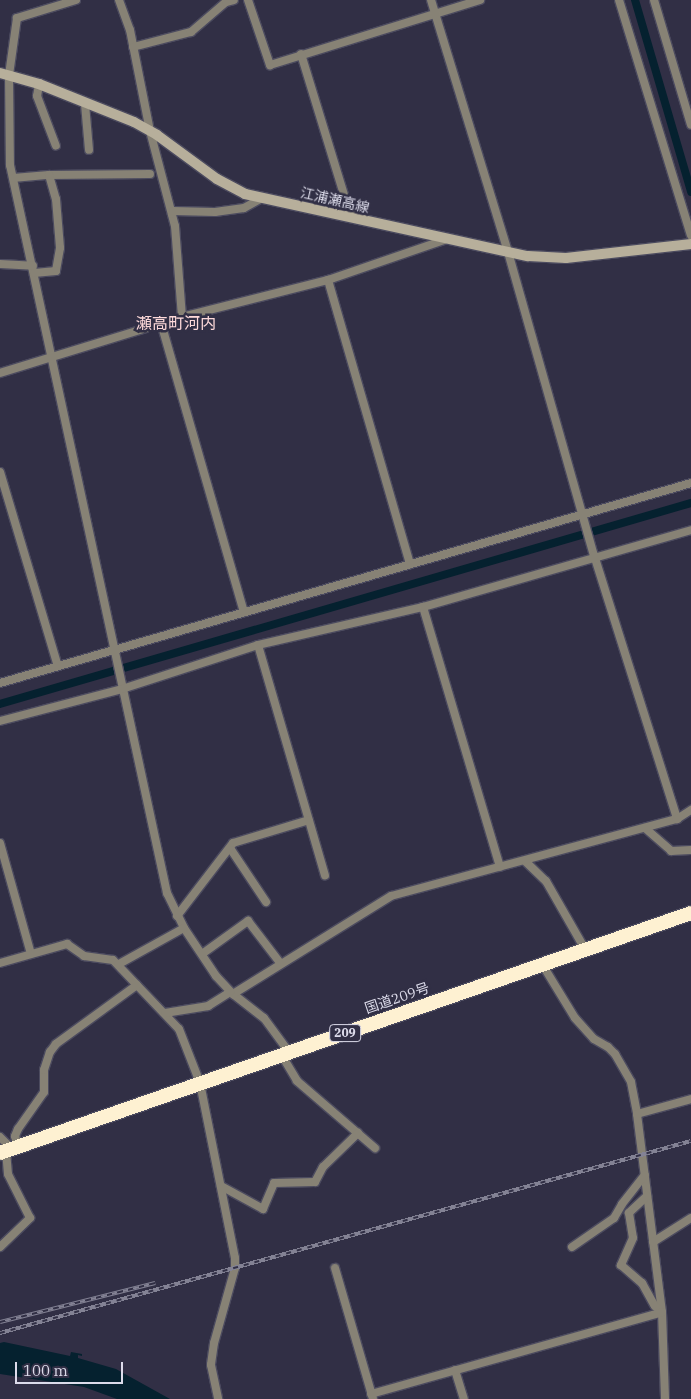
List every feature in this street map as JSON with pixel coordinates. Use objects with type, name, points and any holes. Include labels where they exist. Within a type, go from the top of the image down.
[{"type":"highway","name":"国道209号","points":[[9,1150],[691,913]]},
{"type":"main road","name":"江浦瀬高線","points":[[4,74],[39,84],[134,122],[150,131],[217,179],[245,194],[357,220],[536,257],[566,258],[691,244]]},
{"type":"street","points":[[76,0],[67,1],[17,18],[4,74],[10,165],[167,893],[184,928],[232,993],[264,1018],[285,1053],[296,1081],[375,1148]]},
{"type":"street","points":[[119,0],[130,30],[150,131],[175,226],[182,317]]},
{"type":"street","points":[[133,47],[191,32],[226,2],[234,0]]},
{"type":"street","points":[[248,0],[270,65],[300,54],[480,0]]},
{"type":"street","points":[[431,0],[508,252],[594,556],[677,819]]},
{"type":"street","points":[[619,0],[691,235]]},
{"type":"street","points":[[654,0],[691,125]]},
{"type":"street","points":[[300,54],[348,204],[357,220]]},
{"type":"street","points":[[39,84],[38,96],[56,146]]},
{"type":"street","points":[[85,104],[89,150]]},
{"type":"street","points":[[13,178],[49,175],[150,174]]},
{"type":"street","points":[[0,264],[33,270],[56,271],[60,248],[56,199],[49,175]]},
{"type":"street","points":[[172,214],[173,211],[215,212],[244,208],[262,198]]},
{"type":"street","points":[[0,373],[182,317],[328,280],[447,239]]},
{"type":"street","points":[[328,280],[410,564]]},
{"type":"street","points":[[161,323],[244,612]]},
{"type":"street","points":[[0,472],[58,666]]},
{"type":"street","points":[[0,683],[114,652],[244,612],[691,483]]},
{"type":"street","points":[[0,721],[122,689],[258,645],[423,607],[594,556],[691,530]]},
{"type":"street","points":[[423,607],[500,867]]},
{"type":"street","points":[[258,645],[325,875]]},
{"type":"street","points":[[165,1013],[208,1006],[281,964],[391,896],[677,819],[691,810]]},
{"type":"street","points":[[177,916],[233,844],[309,820]]},
{"type":"street","points":[[644,828],[671,851],[691,850]]},
{"type":"street","points":[[0,843],[31,954]]},
{"type":"street","points":[[230,848],[266,902]]},
{"type":"street","points":[[525,861],[546,881],[585,949]]},
{"type":"street","points":[[202,954],[248,921],[281,964]]},
{"type":"street","points":[[119,964],[184,928]]},
{"type":"street","points":[[0,963],[67,944],[84,956],[113,960],[119,964],[179,1029],[200,1083],[235,1268],[214,1343],[211,1366],[218,1399]]},
{"type":"street","points":[[542,964],[575,1018],[594,1039],[608,1047],[615,1054],[631,1082],[637,1114],[662,1312],[665,1399]]},
{"type":"street","points":[[0,1247],[30,1218],[8,1174],[9,1150],[18,1129],[44,1092],[44,1070],[50,1052],[56,1044],[137,984]]},
{"type":"street","points":[[637,1114],[691,1099]]},
{"type":"street","points":[[221,1186],[263,1209],[274,1183],[315,1182],[323,1168],[358,1133]]},
{"type":"street","points":[[0,1137],[9,1150]]},
{"type":"street","points":[[572,1247],[614,1218],[622,1204],[645,1175]]},
{"type":"street","points":[[647,1196],[629,1213],[633,1238],[621,1265],[642,1283],[662,1312]]},
{"type":"street","points":[[653,1242],[690,1221]]},
{"type":"street","points":[[336,1268],[372,1396],[455,1370],[662,1312]]},
{"type":"street","points":[[455,1370],[464,1399]]},
{"type":"water","points":[[4,1342],[70,1356],[71,1352],[82,1354],[82,1356],[78,1355],[78,1358],[116,1369],[170,1399],[117,1399],[84,1387],[0,1374],[0,1343]]},
{"type":"waterway","points":[[635,0],[691,192]]},
{"type":"waterway","points":[[0,704],[691,503]]},
{"type":"railway","points":[[0,1333],[691,1141]]},
{"type":"railway","points":[[0,1322],[155,1283]]},
{"type":"district","name":"瀬高町河内","points":[[176,323]]}]
